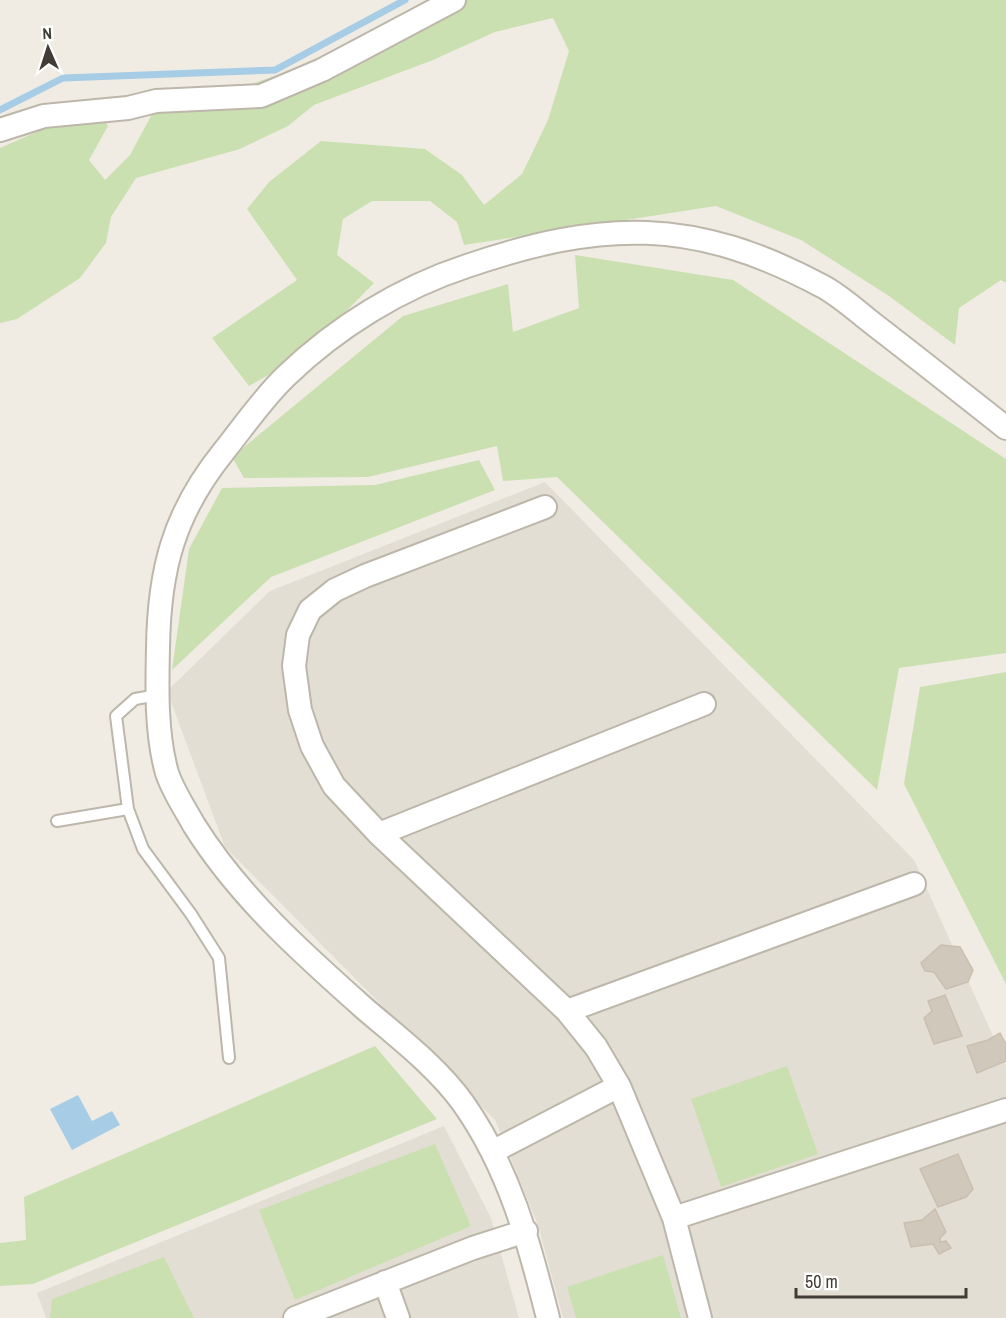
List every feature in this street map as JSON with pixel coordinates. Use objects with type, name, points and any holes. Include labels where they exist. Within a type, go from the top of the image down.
[{"type":"street","points":[[0,130],[44,116],[128,108],[156,101],[261,96],[322,70],[454,0]]},
{"type":"street","points":[[548,1318],[526,1231],[494,1151],[460,1099],[413,1050],[307,958],[247,897],[210,850],[168,775],[160,730],[158,622],[165,563],[175,531],[216,461],[284,378],[327,341],[369,311],[460,268],[536,243],[585,234],[655,232],[702,238],[752,254],[825,288],[1006,428]]},
{"type":"street","points":[[545,507],[365,576],[335,590],[310,610],[298,635],[294,666],[300,710],[312,746],[334,786],[379,834],[567,1011],[596,1047],[619,1086],[674,1218],[700,1318]]},
{"type":"street","points":[[379,834],[704,704]]},
{"type":"street","points":[[567,1011],[914,884]]},
{"type":"street","points":[[494,1151],[619,1086]]},
{"type":"street","points":[[674,1218],[1006,1110]]},
{"type":"street","points":[[295,1318],[473,1248],[526,1231]]},
{"type":"street","points":[[385,1282],[398,1318]]},
{"type":"lane","points":[[158,695],[135,699],[116,716],[128,809],[143,849],[191,914],[219,958],[230,1058]]},
{"type":"lane","points":[[57,820],[128,809]]},
{"type":"shaded area","points":[[545,482],[914,860],[1006,1065],[1006,1318],[563,1318],[538,1225],[495,1120],[225,847],[167,691],[270,591]]},
{"type":"shaded area","points":[[444,1126],[491,1218],[519,1318],[46,1318],[37,1293]]},
{"type":"green space","points":[[454,0],[1006,0],[1006,283],[1001,280],[959,308],[955,345],[889,296],[801,240],[716,206],[464,245],[457,222],[430,201],[372,201],[343,219],[337,255],[374,283],[303,355],[249,386],[212,338],[297,280],[247,209],[269,182],[321,141],[425,149],[462,175],[484,205],[522,174],[548,120],[569,51],[553,18],[495,32],[433,60],[314,105],[288,126],[240,149],[136,178],[111,217],[106,243],[80,278],[17,319],[0,323],[0,148],[59,122],[101,115],[108,126],[89,160],[105,180],[130,155],[152,114],[194,103],[317,62]]},
{"type":"green space","points":[[575,255],[733,280],[1006,459],[1006,653],[899,668],[877,790],[557,477],[503,481],[497,446],[368,477],[244,478],[232,457],[403,316],[508,284],[513,332],[579,308]]},
{"type":"green space","points":[[479,460],[495,490],[271,577],[172,670],[189,549],[222,488],[375,485]]},
{"type":"green space","points":[[1006,672],[1006,984],[904,784],[920,687]]},
{"type":"green space","points":[[375,1046],[437,1119],[33,1284],[0,1286],[0,1243],[26,1240],[24,1197]]},
{"type":"green space","points":[[787,1066],[818,1154],[721,1187],[691,1099]]},
{"type":"green space","points":[[435,1144],[471,1226],[295,1300],[259,1210]]},
{"type":"green space","points":[[663,1255],[681,1318],[576,1318],[567,1287]]},
{"type":"green space","points":[[164,1257],[194,1318],[50,1318],[52,1299]]},
{"type":"water","points":[[78,1095],[92,1121],[112,1111],[120,1125],[72,1150],[50,1109]]},
{"type":"building","points":[[941,945],[960,947],[973,970],[968,982],[946,989],[934,972],[925,971],[921,963]]},
{"type":"building","points":[[945,995],[962,1036],[934,1044],[924,1018],[932,1011],[928,1001]]},
{"type":"building","points":[[1000,1033],[1006,1044],[1006,1061],[977,1073],[967,1046],[988,1040]]},
{"type":"building","points":[[958,1154],[973,1189],[966,1197],[938,1207],[920,1169]]},
{"type":"building","points":[[935,1209],[946,1232],[940,1238],[940,1242],[946,1241],[951,1248],[939,1254],[933,1244],[911,1247],[904,1223],[922,1220]]},
{"type":"waterway","points":[[0,110],[63,78],[275,70],[405,0]]}]
